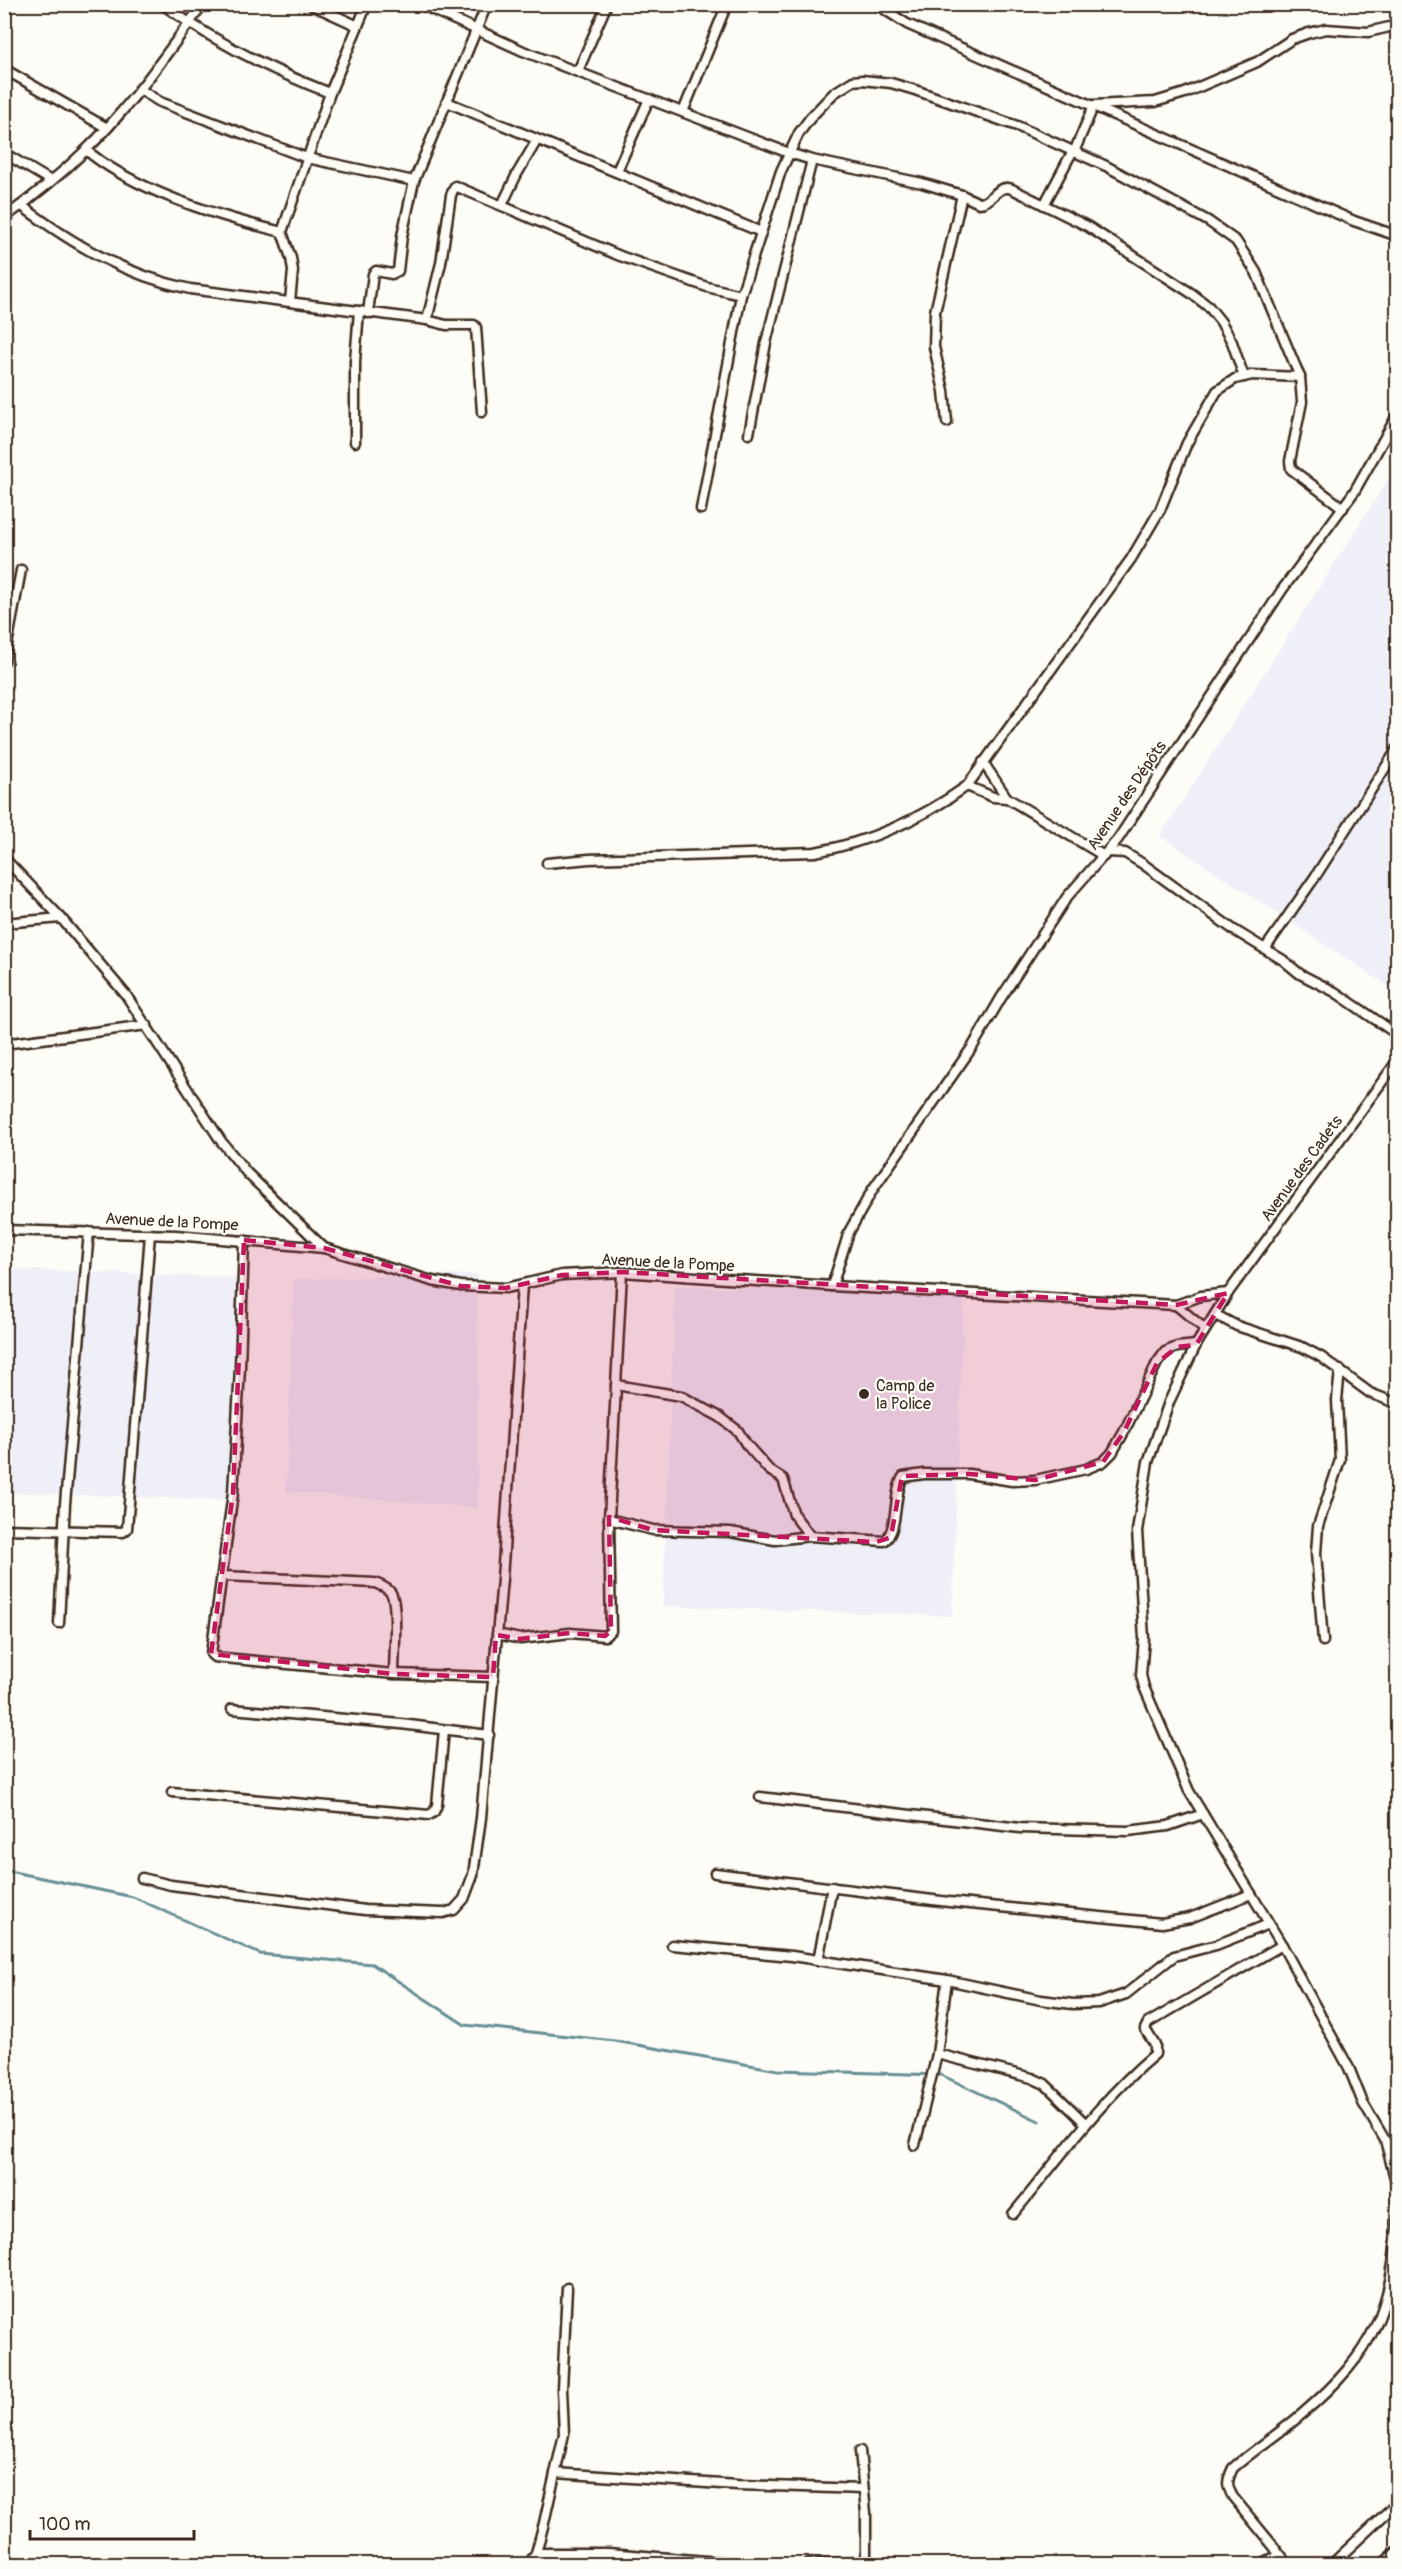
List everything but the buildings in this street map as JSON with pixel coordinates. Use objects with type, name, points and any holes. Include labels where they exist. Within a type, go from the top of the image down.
[{"type":"street","points":[[162,4],[225,45],[330,93]]},
{"type":"street","points":[[4,218],[51,181],[107,128],[202,4]]},
{"type":"street","points":[[310,4],[358,26]]},
{"type":"street","points":[[290,301],[293,271],[282,232],[330,93],[367,4]]},
{"type":"street","points":[[420,4],[523,51],[789,153],[812,160],[894,176],[962,195],[979,203],[985,203],[1002,188],[1007,187],[1086,226],[1209,307],[1232,342],[1244,377]]},
{"type":"street","points":[[355,442],[355,361],[363,312],[373,274],[376,271],[392,274],[398,271],[402,236],[414,181],[487,4]]},
{"type":"street","points":[[578,71],[607,4]]},
{"type":"street","points":[[683,112],[727,4]]},
{"type":"street","points":[[876,4],[907,24],[1354,221],[1398,236]]},
{"type":"street","points":[[1094,105],[1155,102],[1185,93],[1257,62],[1292,39],[1309,33],[1326,29],[1368,32],[1398,25]]},
{"type":"street","points":[[4,69],[107,128]]},
{"type":"street","points":[[701,508],[741,295],[760,232],[789,153],[799,133],[834,93],[853,81],[862,80],[891,83],[963,105],[1074,152],[1106,166],[1185,208],[1236,241],[1256,272],[1300,377],[1303,394],[1301,412],[1289,465],[1294,472],[1343,508]]},
{"type":"street","points":[[139,89],[169,105],[307,158],[414,181]]},
{"type":"street","points":[[617,171],[649,99]]},
{"type":"street","points":[[447,102],[760,232]]},
{"type":"street","points":[[1044,205],[1074,152],[1094,105]]},
{"type":"street","points":[[502,205],[537,140]]},
{"type":"street","points":[[86,150],[101,162],[137,182],[223,216],[282,232]]},
{"type":"street","points":[[4,153],[51,181]]},
{"type":"street","points":[[749,434],[766,343],[812,160]]},
{"type":"street","points":[[427,320],[441,263],[455,186],[620,256],[707,287],[741,295]]},
{"type":"street","points":[[947,422],[944,391],[934,347],[935,312],[962,195]]},
{"type":"street","points":[[22,206],[64,236],[140,276],[190,289],[427,320],[446,325],[472,325],[476,327],[482,412]]},
{"type":"street","points":[[547,863],[589,859],[792,854],[835,848],[871,838],[947,800],[967,786],[1131,560],[1160,510],[1187,442],[1217,391],[1226,384],[1244,377],[1269,374],[1300,377]]},
{"type":"street","name":"Avenue des Dépôts","points":[[832,1286],[849,1232],[873,1189],[973,1046],[1001,998],[1067,897],[1118,839],[1281,590],[1343,508],[1398,414]]},
{"type":"street","points":[[4,661],[21,570]]},
{"type":"street","points":[[1265,949],[1315,877],[1398,748]]},
{"type":"street","points":[[983,762],[1007,798]]},
{"type":"street","points":[[967,786],[993,797],[1007,798],[1106,854],[1125,853]]},
{"type":"street","points":[[1118,839],[1125,853],[1226,925],[1300,974],[1335,992],[1398,1035]]},
{"type":"street","points":[[4,858],[61,918],[126,995],[221,1141],[247,1173],[324,1248]]},
{"type":"street","points":[[4,922],[61,918]]},
{"type":"street","points":[[4,1044],[147,1025]]},
{"type":"street","name":"Avenue des Cadets","points":[[1398,1060],[1228,1293],[1196,1345],[1156,1435],[1144,1485],[1137,1531],[1144,1638],[1141,1675],[1177,1767],[1282,1945],[1293,1969],[1349,2068],[1363,2103],[1384,2140],[1395,2178],[1398,2209]]},
{"type":"street","name":"Avenue de la Pompe","points":[[4,1230],[244,1239],[324,1248],[432,1281],[460,1287],[506,1288],[562,1275],[622,1272],[1176,1305],[1201,1296],[1228,1293]]},
{"type":"street","points":[[59,1623],[63,1532],[89,1232]]},
{"type":"street","points":[[4,1529],[123,1532],[129,1524],[150,1234]]},
{"type":"street","points":[[244,1239],[237,1442],[223,1576],[211,1647],[212,1656],[394,1674],[493,1677]]},
{"type":"street","points":[[496,1634],[520,1639],[570,1633],[605,1636],[611,1631],[609,1519],[622,1272]]},
{"type":"street","points":[[142,1878],[171,1885],[365,1910],[443,1913],[454,1910],[464,1899],[473,1875],[489,1736],[522,1285]]},
{"type":"street","points":[[1176,1305],[1205,1329]]},
{"type":"street","points":[[1216,1315],[1237,1326],[1302,1347],[1340,1370],[1370,1393],[1398,1404]]},
{"type":"street","points":[[609,1519],[653,1530],[730,1532],[775,1540],[810,1536],[884,1541],[892,1531],[901,1480],[907,1476],[969,1474],[1012,1481],[1035,1480],[1086,1469],[1103,1462],[1112,1454],[1157,1363],[1165,1352],[1177,1347],[1196,1345]]},
{"type":"street","points":[[1323,1641],[1316,1552],[1318,1526],[1340,1460],[1337,1400],[1340,1370]]},
{"type":"street","points":[[616,1385],[681,1396],[732,1424],[757,1458],[783,1479],[794,1515],[810,1536]]},
{"type":"street","points":[[223,1576],[375,1583],[385,1587],[392,1595],[394,1610],[394,1674]]},
{"type":"street","points":[[232,1709],[489,1736]]},
{"type":"street","points":[[172,1792],[429,1815],[434,1812],[437,1805],[444,1730]]},
{"type":"street","points":[[760,1797],[1020,1828],[1128,1831],[1168,1826],[1203,1814]]},
{"type":"street","points":[[715,1873],[1162,1923],[1190,1918],[1251,1894]]},
{"type":"street","points":[[818,1961],[832,1887]]},
{"type":"street","points":[[672,1945],[783,1955],[947,1980],[1041,2000],[1073,2004],[1099,2003],[1126,1994],[1174,1956],[1216,1945],[1269,1924]]},
{"type":"street","points":[[1012,2214],[1085,2123],[1135,2071],[1155,2054],[1155,2045],[1145,2029],[1148,2023],[1282,1945]]},
{"type":"street","points":[[915,2145],[937,2054],[947,1980]]},
{"type":"street","points":[[937,2054],[1032,2078],[1045,2085],[1085,2123]]},
{"type":"street","points":[[1288,2565],[1233,2496],[1227,2487],[1228,2479],[1233,2468],[1301,2415],[1355,2361],[1378,2323],[1390,2286],[1398,2214]]},
{"type":"street","points":[[529,2565],[536,2553],[564,2434],[562,2390],[567,2288]]},
{"type":"street","points":[[809,2565],[866,2563],[860,2451]]},
{"type":"street","points":[[555,2473],[727,2485],[863,2489]]},
{"type":"street","points":[[1332,2565],[1398,2502]]},
{"type":"street","points":[[536,2553],[608,2553],[744,2565]]},
{"type":"street","points":[[1260,2565],[1279,2555]]},
{"type":"highlighted area","points":[[244,1240],[324,1248],[461,1286],[506,1288],[562,1275],[622,1272],[1176,1305],[1228,1293],[1196,1345],[1177,1347],[1157,1363],[1124,1432],[1103,1462],[1035,1480],[969,1474],[902,1476],[892,1531],[889,1538],[876,1542],[653,1530],[609,1517],[611,1631],[605,1636],[570,1633],[520,1639],[496,1635],[493,1677],[394,1674],[211,1654],[233,1493]]},
{"type":"shaded area","points":[[1397,466],[1397,992],[1160,836]]},
{"type":"shaded area","points":[[5,1269],[249,1278],[240,1501],[5,1492]]},
{"type":"shaded area","points":[[477,1274],[478,1508],[286,1492],[293,1279]]},
{"type":"shaded area","points":[[675,1286],[964,1296],[952,1616],[663,1606]]},
{"type":"waterway","points":[[4,1870],[133,1897],[260,1954],[372,1964],[465,2025],[615,2041],[778,2070],[941,2075],[1039,2121]]},
{"type":"railway","points":[[1375,2564],[1398,2544]]},
{"type":"place","name":"Camp de la Police","points":[[864,1394]]}]
